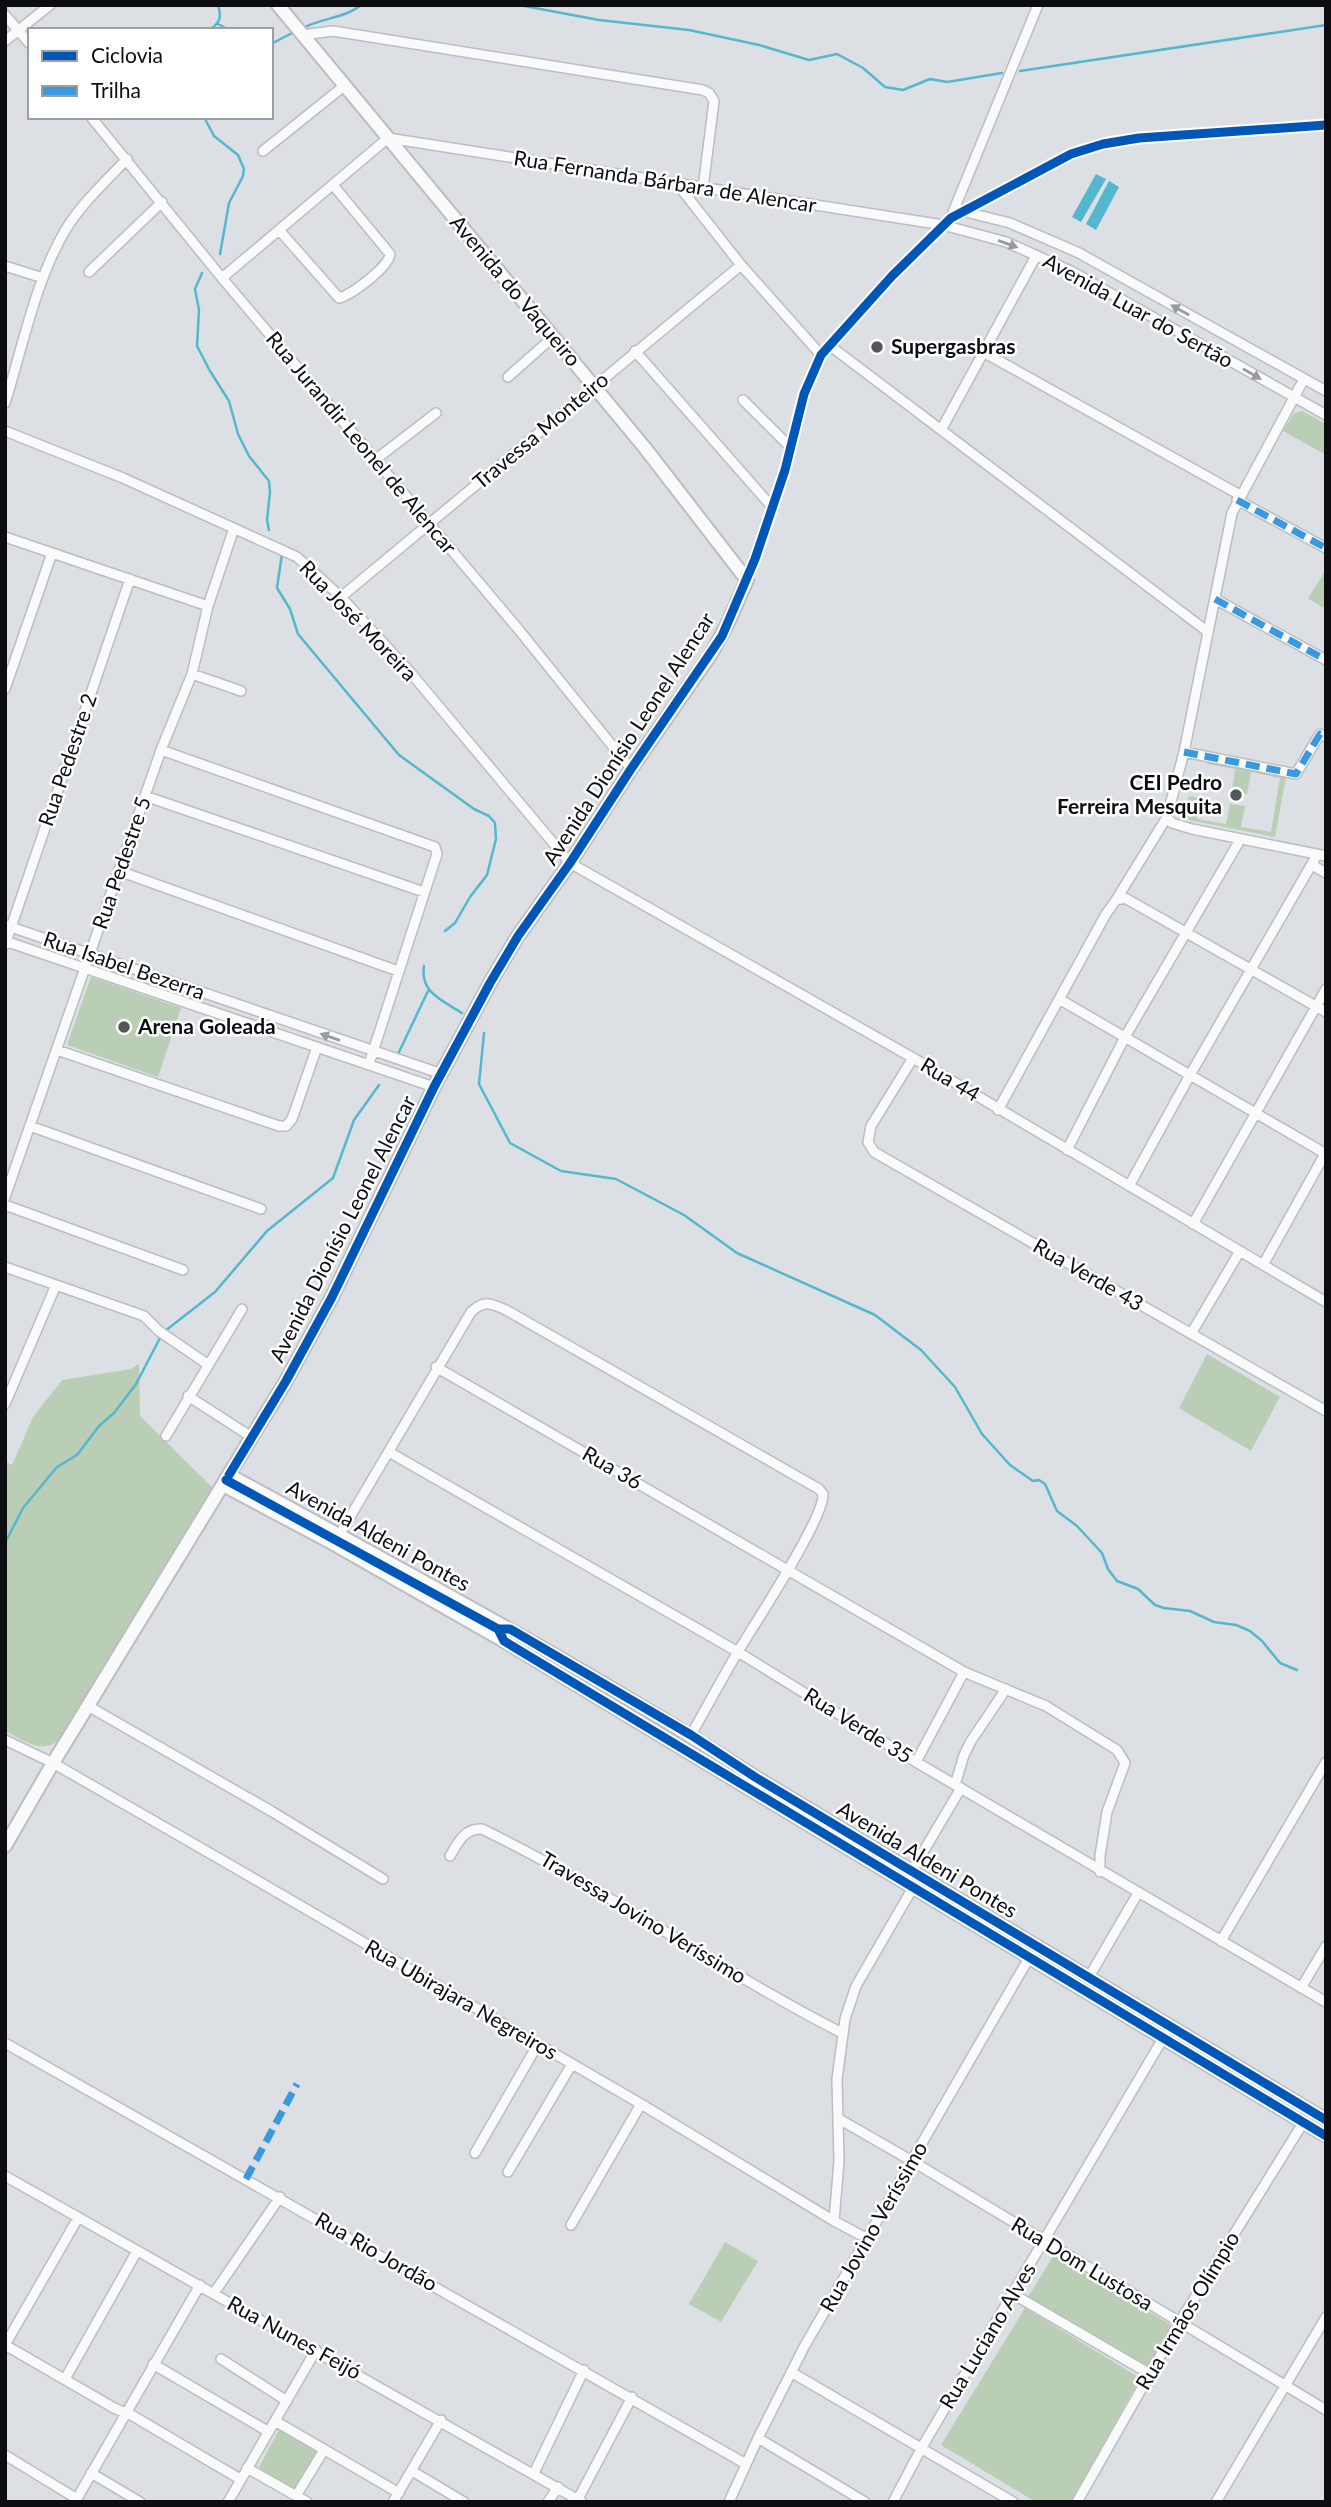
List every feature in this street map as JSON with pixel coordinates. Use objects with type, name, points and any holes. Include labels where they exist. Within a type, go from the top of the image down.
[{"type":"main road","name":"Avenida do Vaqueiro","points":[[278,5],[645,448],[747,580]]},
{"type":"main road","name":"Avenida Dionísio Leonel Alencar","points":[[5,1846],[250,1436],[286,1381],[332,1297],[434,1087],[497,971],[722,636],[747,580]]},
{"type":"main road","name":"Avenida Aldeni Pontes","points":[[226,1480],[510,1629],[691,1735],[1028,1958],[1167,2031],[1326,2120]]},
{"type":"main road","name":"Avenida Aldeni Pontes","points":[[337,1539],[912,1879],[1089,1977],[1326,2136]]},
{"type":"street","points":[[5,41],[50,5]]},
{"type":"street","points":[[951,218],[1038,5]]},
{"type":"street","points":[[5,15],[28,42]]},
{"type":"street","points":[[299,31],[333,31],[703,90],[709,93],[714,101],[703,188]]},
{"type":"street","points":[[263,151],[344,86]]},
{"type":"street","name":"Rua Jurandir Leonel de Alencar","points":[[93,119],[222,278],[519,630],[631,769]]},
{"type":"street","name":"Avenida Dionísio Leonel Alencar","points":[[747,580],[773,508],[804,394],[821,355],[951,218],[1071,154],[1103,144],[1139,138],[1326,125]]},
{"type":"street","points":[[222,278],[388,138]]},
{"type":"street","name":"Rua Fernanda Bárbara de Alencar","points":[[388,138],[943,225]]},
{"type":"street","points":[[5,403],[43,278],[55,248],[87,201],[127,159]]},
{"type":"street","points":[[678,184],[741,265],[821,355]]},
{"type":"street","points":[[280,231],[339,298],[347,296],[389,262],[390,254],[333,185]]},
{"type":"street","points":[[89,272],[162,202]]},
{"type":"street","name":"Avenida Luar do Sertão","points":[[962,211],[1010,223],[1079,253],[1326,391]]},
{"type":"street","name":"Avenida Luar do Sertão","points":[[943,225],[1006,242],[1071,271],[1326,415]]},
{"type":"street","points":[[940,430],[1036,256]]},
{"type":"street","name":"Travessa Monteiro","points":[[341,597],[741,265]]},
{"type":"street","points":[[5,266],[43,278]]},
{"type":"street","points":[[508,377],[553,337]]},
{"type":"street","points":[[829,345],[1208,632]]},
{"type":"street","points":[[635,351],[773,508]]},
{"type":"street","points":[[983,352],[1326,548]]},
{"type":"street","points":[[998,1110],[1106,914],[1167,817],[1184,752],[1232,513],[1304,379]]},
{"type":"street","points":[[743,400],[790,448]]},
{"type":"street","points":[[375,460],[436,413]]},
{"type":"street","name":"Rua José Moreira","points":[[5,431],[98,467],[288,551],[304,561],[410,672],[570,863]]},
{"type":"street","name":"Rua Pedestre 5","points":[[5,1197],[161,750],[192,674],[208,606],[234,528]]},
{"type":"street","points":[[5,537],[208,606]]},
{"type":"street","points":[[5,690],[52,553]]},
{"type":"street","name":"Rua Pedestre 2","points":[[6,943],[8,926],[130,579]]},
{"type":"street","points":[[1215,599],[1326,660]]},
{"type":"street","points":[[192,674],[241,691]]},
{"type":"street","points":[[1184,752],[1296,774],[1320,734],[1326,737]]},
{"type":"street","points":[[161,750],[433,845],[437,854],[369,1064]]},
{"type":"street","points":[[145,796],[424,891]]},
{"type":"street","points":[[1167,817],[1177,825],[1322,856]]},
{"type":"street","points":[[1067,1150],[1125,1037],[1240,840]]},
{"type":"street","points":[[1129,1186],[1251,969],[1312,865],[1322,856]]},
{"type":"street","name":"Rua 44","points":[[570,863],[913,1058],[1326,1302]]},
{"type":"street","points":[[1312,865],[1326,873]]},
{"type":"street","points":[[119,870],[398,971]]},
{"type":"street","points":[[1116,900],[1125,898],[1326,1012]]},
{"type":"street","name":"Rua Isabel Bezerra","points":[[8,926],[442,1074]]},
{"type":"street","name":"Rua Isabel Bezerra","points":[[6,943],[434,1087]]},
{"type":"street","points":[[1194,1224],[1326,989]]},
{"type":"street","points":[[1059,999],[1326,1153],[1263,1265]]},
{"type":"street","points":[[57,1050],[279,1126],[290,1123],[317,1047]]},
{"type":"street","name":"Rua Verde 43","points":[[913,1058],[871,1126],[869,1145],[879,1156],[1326,1411]]},
{"type":"street","points":[[30,1126],[261,1209]]},
{"type":"street","points":[[5,1205],[183,1270]]},
{"type":"street","points":[[1191,1334],[1240,1251]]},
{"type":"street","points":[[5,1267],[144,1316],[165,1335],[207,1364]]},
{"type":"street","points":[[5,1404],[56,1284]]},
{"type":"street","points":[[337,1539],[463,1323],[477,1306],[490,1302],[788,1471],[822,1494],[822,1507],[788,1570],[691,1735]]},
{"type":"street","points":[[166,1436],[242,1309]]},
{"type":"street","name":"Rua 36","points":[[436,1367],[964,1672],[1046,1706],[1117,1750],[1124,1758],[1124,1769],[1105,1820],[1100,1872]]},
{"type":"street","points":[[188,1396],[250,1436]]},
{"type":"street","name":"Rua Verde 35","points":[[389,1452],[738,1652],[1100,1872],[1326,2002]]},
{"type":"street","points":[[916,1762],[964,1672]]},
{"type":"street","points":[[834,2221],[838,2189],[837,2089],[842,2033],[856,1986],[958,1786],[964,1755],[1006,1689]]},
{"type":"street","points":[[88,1706],[383,1879]]},
{"type":"street","name":"Rua Ubirajara Negreiros","points":[[5,1740],[53,1763],[869,2239]]},
{"type":"street","points":[[1221,1941],[1326,1762]]},
{"type":"street","name":"Travessa Jovino Veríssimo","points":[[450,1856],[464,1835],[475,1828],[482,1829],[530,1852],[696,1951],[842,2033]]},
{"type":"street","points":[[1089,1977],[1138,1893]]},
{"type":"street","points":[[1301,1988],[1326,1946]]},
{"type":"street","name":"Rua Jovino Veríssimo","points":[[729,2502],[791,2372],[1028,1958]]},
{"type":"street","name":"Rua Luciano Alves","points":[[893,2502],[922,2447],[1167,2031]]},
{"type":"street","name":"Rua Rio Jordão","points":[[5,2043],[746,2464]]},
{"type":"street","points":[[475,2153],[538,2044]]},
{"type":"street","points":[[508,2172],[572,2064]]},
{"type":"street","points":[[571,2225],[641,2104]]},
{"type":"street","name":"Rua Dom Lustosa","points":[[838,2119],[1326,2410]]},
{"type":"street","name":"Rua Irmãos Olímpio","points":[[1077,2502],[1180,2323],[1303,2123]]},
{"type":"street","name":"Rua Nunes Feijó","points":[[5,2176],[580,2500]]},
{"type":"street","points":[[214,2293],[280,2197]]},
{"type":"street","points":[[78,2218],[5,2345],[240,2479]]},
{"type":"street","points":[[65,2379],[137,2251]]},
{"type":"street","points":[[5,2455],[76,2500],[200,2285]]},
{"type":"street","points":[[1013,2294],[1150,2374]]},
{"type":"street","points":[[1216,2502],[1326,2317]]},
{"type":"street","points":[[228,2502],[316,2350]]},
{"type":"street","points":[[221,2359],[287,2400]]},
{"type":"street","points":[[153,2364],[269,2432]]},
{"type":"street","points":[[534,2473],[583,2370]]},
{"type":"street","points":[[791,2372],[1013,2502]]},
{"type":"street","points":[[580,2500],[632,2398]]},
{"type":"street","points":[[275,2421],[396,2497],[441,2420]]},
{"type":"street","points":[[758,2438],[865,2502]]},
{"type":"street","points":[[296,2496],[324,2450]]},
{"type":"street","points":[[247,2468],[307,2502]]},
{"type":"street","points":[[412,2471],[464,2502]]},
{"type":"street","points":[[91,2473],[141,2502]]},
{"type":"street","points":[[548,2502],[558,2487]]},
{"type":"green space","points":[[1302,411],[1326,424],[1326,455],[1283,431],[1294,413]]},
{"type":"green space","points":[[1324,573],[1326,604],[1323,608],[1308,598]]},
{"type":"green space","points":[[1207,762],[1286,777],[1275,837],[1189,820],[1185,814],[1189,796],[1200,798],[1197,819],[1226,824],[1230,804],[1245,806],[1241,827],[1271,832],[1280,778],[1251,772],[1247,794],[1232,791],[1235,769]]},
{"type":"green space","name":"Arena Goleada","points":[[91,977],[181,1008],[158,1077],[67,1045]]},
{"type":"green space","points":[[1207,1354],[1280,1397],[1251,1451],[1179,1408]]},
{"type":"green space","points":[[139,1364],[140,1416],[214,1489],[65,1736],[49,1745],[35,1745],[5,1731],[5,1461],[12,1465],[33,1417],[62,1380],[131,1369]]},
{"type":"green space","points":[[725,2242],[758,2261],[721,2322],[689,2304]]},
{"type":"green space","points":[[1054,2255],[1173,2326],[1148,2369],[1028,2297]]},
{"type":"green space","points":[[1025,2308],[1140,2378],[1071,2502],[1036,2502],[941,2445]]},
{"type":"green space","points":[[282,2429],[318,2451],[297,2487],[292,2488],[259,2467]]},
{"type":"water","points":[[1096,174],[1106,179],[1081,222],[1072,217]]},
{"type":"water","points":[[1109,181],[1119,187],[1096,230],[1086,224]]},
{"type":"waterway","points":[[160,5],[165,5]]},
{"type":"waterway","points":[[212,28],[219,19],[218,5]]},
{"type":"waterway","points":[[303,28],[348,13],[361,5]]},
{"type":"waterway","points":[[519,5],[599,20],[689,30],[759,45],[809,60],[837,54],[863,68],[885,87],[903,90],[930,79],[947,82],[1002,73]]},
{"type":"waterway","points":[[218,24],[225,28]]},
{"type":"waterway","points":[[1020,71],[1326,25]]},
{"type":"waterway","points":[[273,43],[294,32]]},
{"type":"waterway","points":[[205,119],[214,136],[238,155],[244,169],[229,203],[220,254]]},
{"type":"waterway","points":[[202,273],[195,289],[199,310],[197,346],[229,401],[238,434],[249,456],[269,481],[269,530]]},
{"type":"waterway","points":[[282,554],[277,588],[290,609],[298,634],[399,755],[474,809],[489,816],[495,823],[496,839],[487,875],[455,923],[445,931]]},
{"type":"waterway","points":[[424,966],[425,983],[429,989],[440,1000],[462,1013]]},
{"type":"waterway","points":[[399,1052],[428,991]]},
{"type":"waterway","points":[[484,1033],[479,1084],[510,1143],[561,1171],[616,1179],[684,1215],[737,1253],[875,1315],[921,1350],[955,1387],[982,1434],[1010,1465],[1033,1481],[1039,1480],[1045,1484],[1057,1511],[1077,1526],[1102,1553],[1108,1569],[1117,1581],[1138,1589],[1155,1605],[1190,1611],[1214,1622],[1236,1625],[1250,1631],[1280,1663],[1297,1670]]},
{"type":"waterway","points":[[165,1331],[215,1292],[267,1231],[333,1178],[354,1120],[379,1085]]},
{"type":"waterway","points":[[5,1543],[23,1508],[57,1467],[77,1455],[136,1384],[161,1336]]},
{"type":"marked path","points":[[1237,500],[1326,548]]},
{"type":"marked path","points":[[1215,599],[1326,660]]},
{"type":"marked path","points":[[1184,752],[1296,774],[1320,734],[1326,737]]},
{"type":"marked path","points":[[246,2179],[297,2084]]},
{"type":"cycle path","points":[[229,1475],[286,1381],[332,1297],[434,1087],[490,983],[518,936],[722,636],[755,559],[785,470],[804,394],[821,355],[892,276],[951,218],[1071,154],[1103,144],[1139,138],[1326,125]]},
{"type":"cycle path","points":[[226,1480],[498,1629]]},
{"type":"cycle path","points":[[1326,2120],[755,1777],[691,1735],[510,1629],[498,1629],[504,1641],[1326,2136]]},
{"type":"place","name":"Supergasbras","points":[[877,347]]},
{"type":"place","name":"CEI Pedro Ferreira Mesquita","points":[[1236,795]]},
{"type":"place","name":"Arena Goleada","points":[[124,1027]]}]
